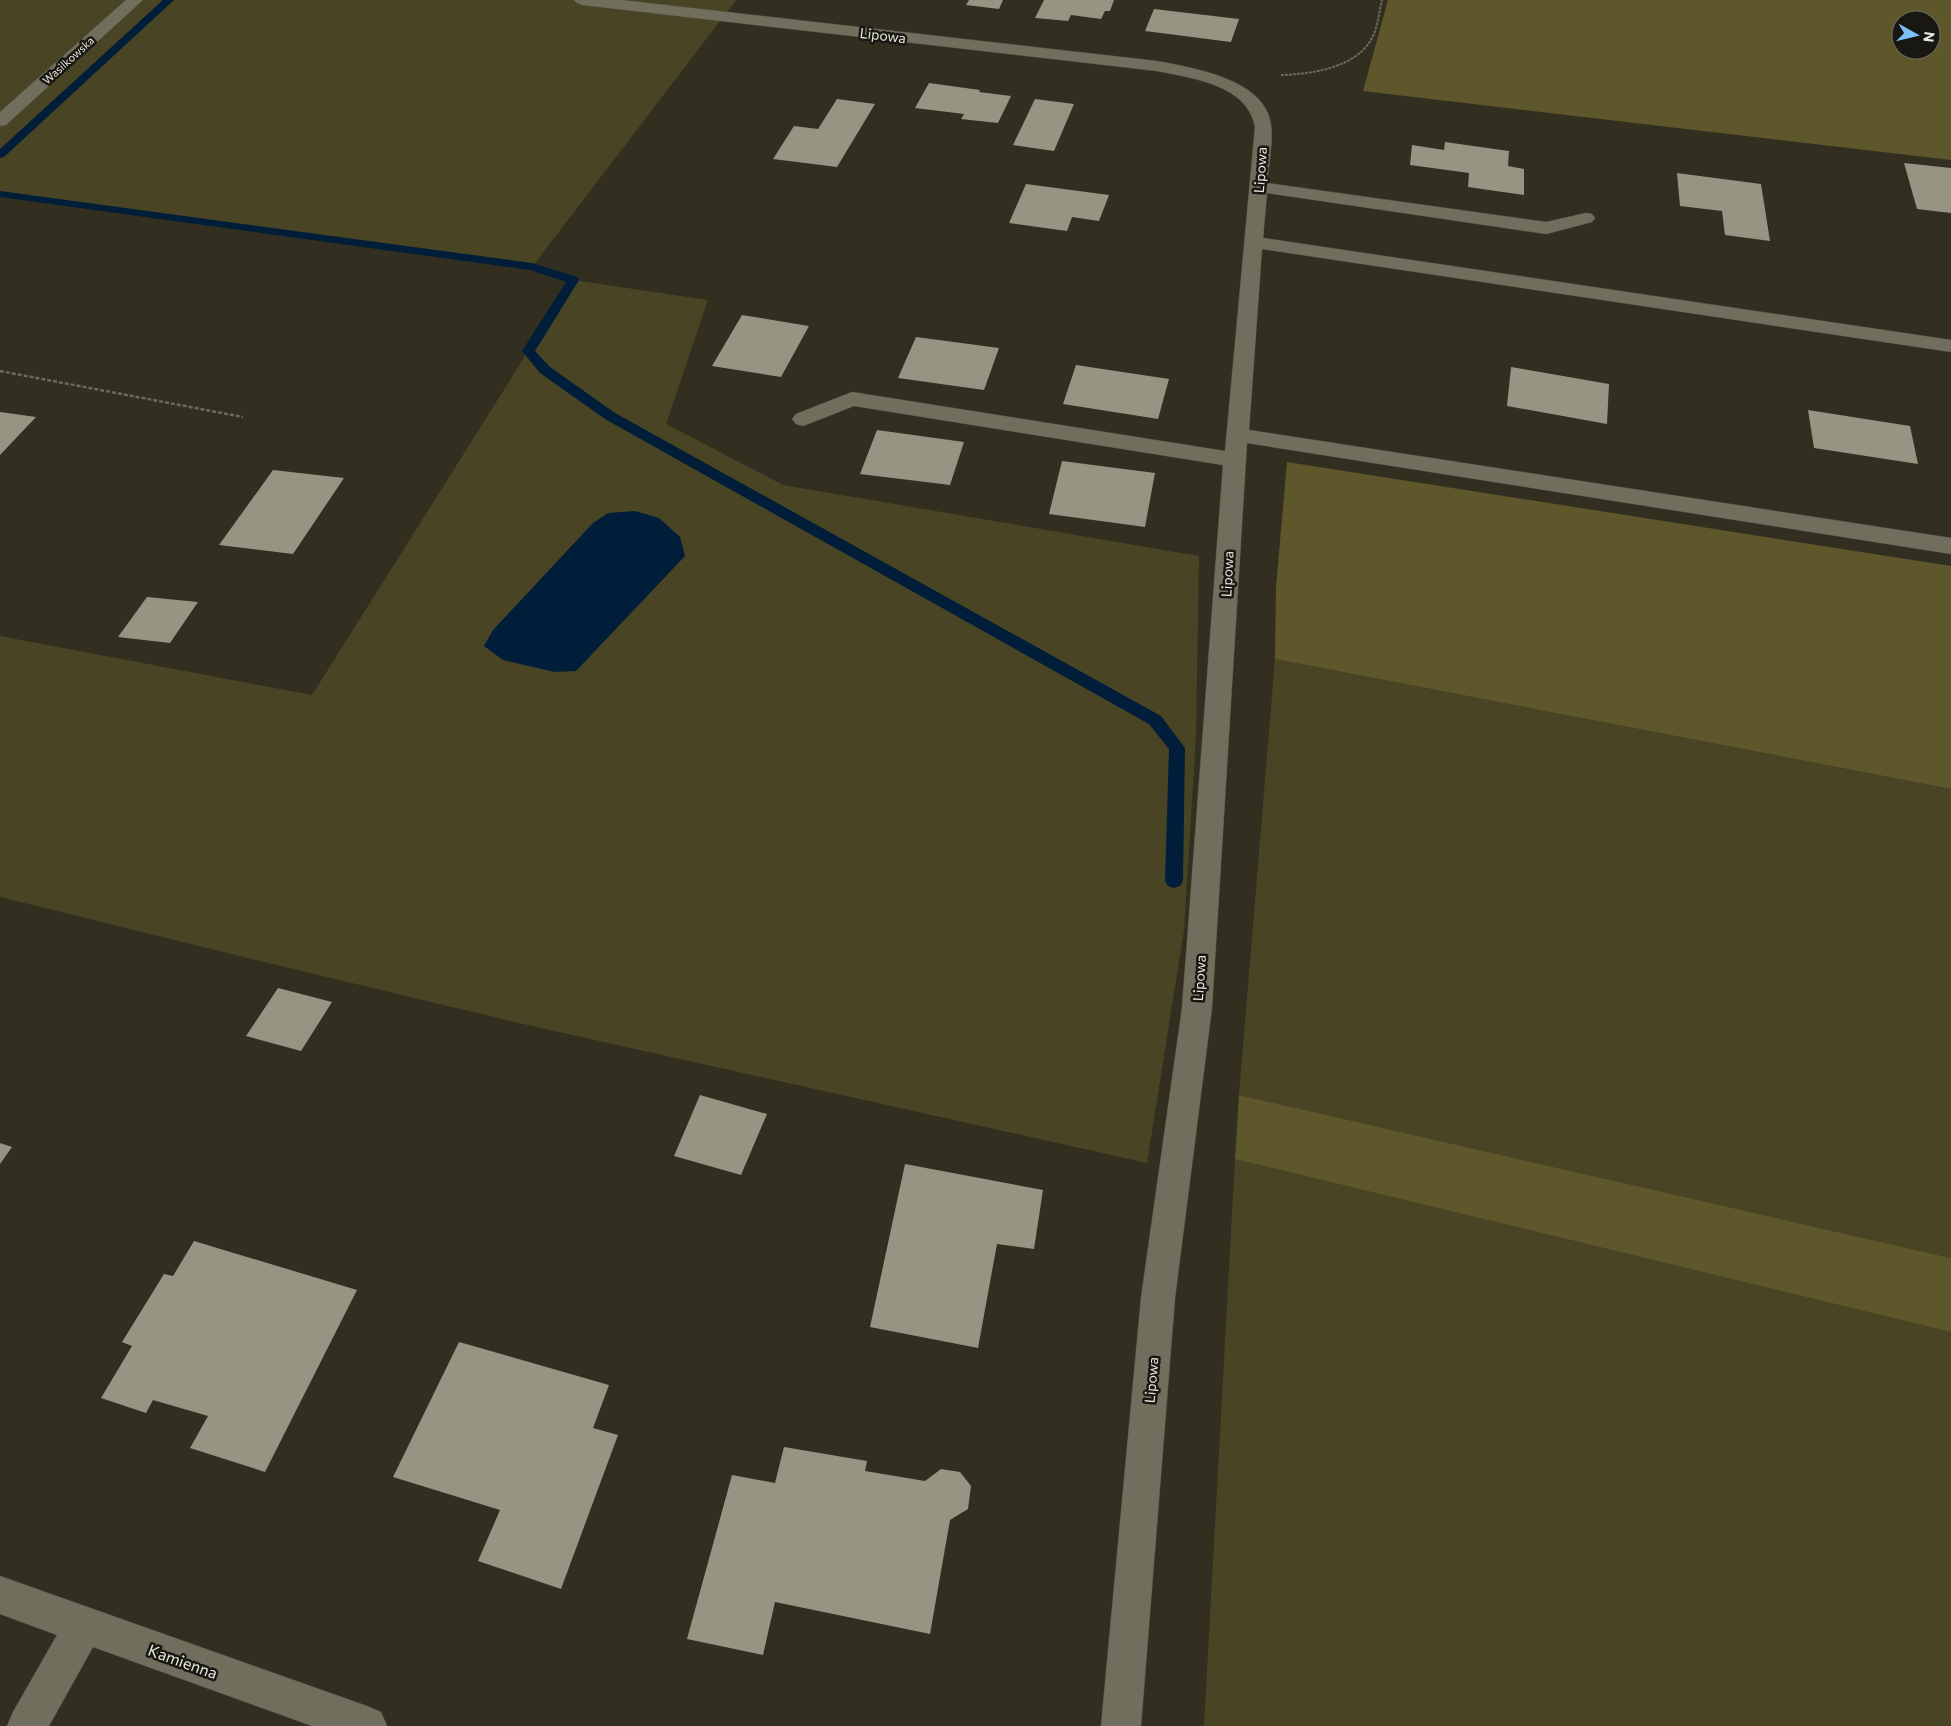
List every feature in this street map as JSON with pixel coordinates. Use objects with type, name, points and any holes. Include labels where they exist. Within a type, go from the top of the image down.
[{"type":"street","name":"Wasilkowska","points":[[0,121],[135,0]]},
{"type":"street","name":"Lipowa","points":[[582,0],[1157,66],[1191,73],[1221,83],[1242,93],[1258,110],[1263,127],[1259,186],[1238,435],[1234,460],[1197,1008],[1158,1298],[1121,1726]]},
{"type":"street","points":[[1259,186],[1546,228],[1586,218]]},
{"type":"street","points":[[1254,242],[1951,346]]},
{"type":"street","points":[[803,419],[852,399],[1234,460]]},
{"type":"street","points":[[1238,435],[1951,546]]},
{"type":"street","name":"Kamienna","points":[[0,1595],[367,1726]]},
{"type":"street","points":[[28,1726],[84,1625]]},
{"type":"path","points":[[1221,83],[1242,78],[1318,72],[1340,64],[1357,55],[1372,40],[1382,0]]},
{"type":"path","points":[[0,371],[243,418]]},
{"type":"shaded area","points":[[0,0],[736,0],[532,267],[0,194]]},
{"type":"shaded area","points":[[1388,0],[1951,0],[1951,160],[1363,91]]},
{"type":"shaded area","points":[[573,280],[708,300],[666,424],[783,485],[1199,556],[1196,736],[1184,930],[1147,1163],[523,1024],[0,897],[0,636],[312,695]]},
{"type":"shaded area","points":[[1287,462],[1951,566],[1951,789],[1275,659],[1276,587]]},
{"type":"shaded area","points":[[1275,659],[1951,789],[1951,1258],[1239,1095]]},
{"type":"shaded area","points":[[1239,1095],[1951,1258],[1951,1332],[1235,1159]]},
{"type":"shaded area","points":[[1235,1159],[1951,1332],[1951,1726],[1204,1726]]},
{"type":"water","points":[[635,511],[659,518],[680,537],[685,556],[576,671],[555,672],[503,660],[484,646],[493,630],[593,523],[608,513]]},
{"type":"building","points":[[969,0],[1003,0],[999,9],[966,5]]},
{"type":"building","points":[[1044,0],[1114,0],[1110,11],[1105,11],[1101,19],[1071,15],[1068,21],[1035,18]]},
{"type":"building","points":[[1154,9],[1239,19],[1231,42],[1145,31]]},
{"type":"building","points":[[929,83],[1011,96],[998,123],[961,119],[964,114],[915,108]]},
{"type":"building","points":[[837,99],[875,104],[837,167],[773,159],[794,126],[818,129]]},
{"type":"building","points":[[1035,99],[1074,104],[1054,151],[1013,145]]},
{"type":"building","points":[[1445,142],[1509,151],[1508,166],[1524,169],[1524,195],[1468,187],[1469,173],[1410,165],[1412,145],[1444,150]]},
{"type":"building","points":[[1904,163],[1951,168],[1951,213],[1917,209]]},
{"type":"building","points":[[1677,173],[1761,184],[1770,241],[1725,235],[1722,211],[1680,206]]},
{"type":"building","points":[[1026,184],[1109,195],[1099,221],[1072,217],[1067,231],[1009,223]]},
{"type":"building","points":[[742,315],[809,326],[781,377],[712,366]]},
{"type":"building","points":[[916,337],[999,348],[984,390],[898,378]]},
{"type":"building","points":[[1076,365],[1169,379],[1158,419],[1063,404]]},
{"type":"building","points":[[1511,367],[1609,384],[1607,424],[1507,406]]},
{"type":"building","points":[[1808,410],[1910,426],[1918,464],[1814,448]]},
{"type":"building","points":[[0,412],[36,417],[0,455]]},
{"type":"building","points":[[877,430],[964,442],[950,485],[860,474]]},
{"type":"building","points":[[1062,461],[1155,473],[1145,527],[1049,514]]},
{"type":"building","points":[[273,470],[344,478],[293,554],[219,545]]},
{"type":"building","points":[[147,597],[198,602],[170,643],[118,637]]},
{"type":"building","points":[[278,988],[332,1002],[301,1051],[246,1036]]},
{"type":"building","points":[[700,1095],[767,1114],[741,1175],[674,1156]]},
{"type":"building","points":[[0,1143],[12,1147],[0,1164]]},
{"type":"building","points":[[905,1164],[1043,1190],[1034,1249],[997,1244],[978,1348],[870,1327]]},
{"type":"building","points":[[194,1241],[357,1290],[265,1472],[190,1448],[208,1416],[153,1400],[146,1413],[101,1398],[132,1346],[122,1342],[164,1274],[173,1276]]},
{"type":"building","points":[[459,1342],[609,1385],[593,1428],[618,1435],[561,1589],[478,1561],[500,1510],[393,1477]]},
{"type":"building","points":[[784,1447],[867,1461],[865,1471],[925,1481],[941,1469],[960,1472],[971,1486],[968,1509],[950,1520],[930,1634],[775,1602],[763,1655],[687,1639],[732,1475],[775,1483]]},
{"type":"waterway","points":[[0,155],[169,0]]},
{"type":"waterway","points":[[0,194],[532,267],[573,280],[528,351],[545,370],[610,416],[1155,720],[1177,748],[1174,881]]}]
